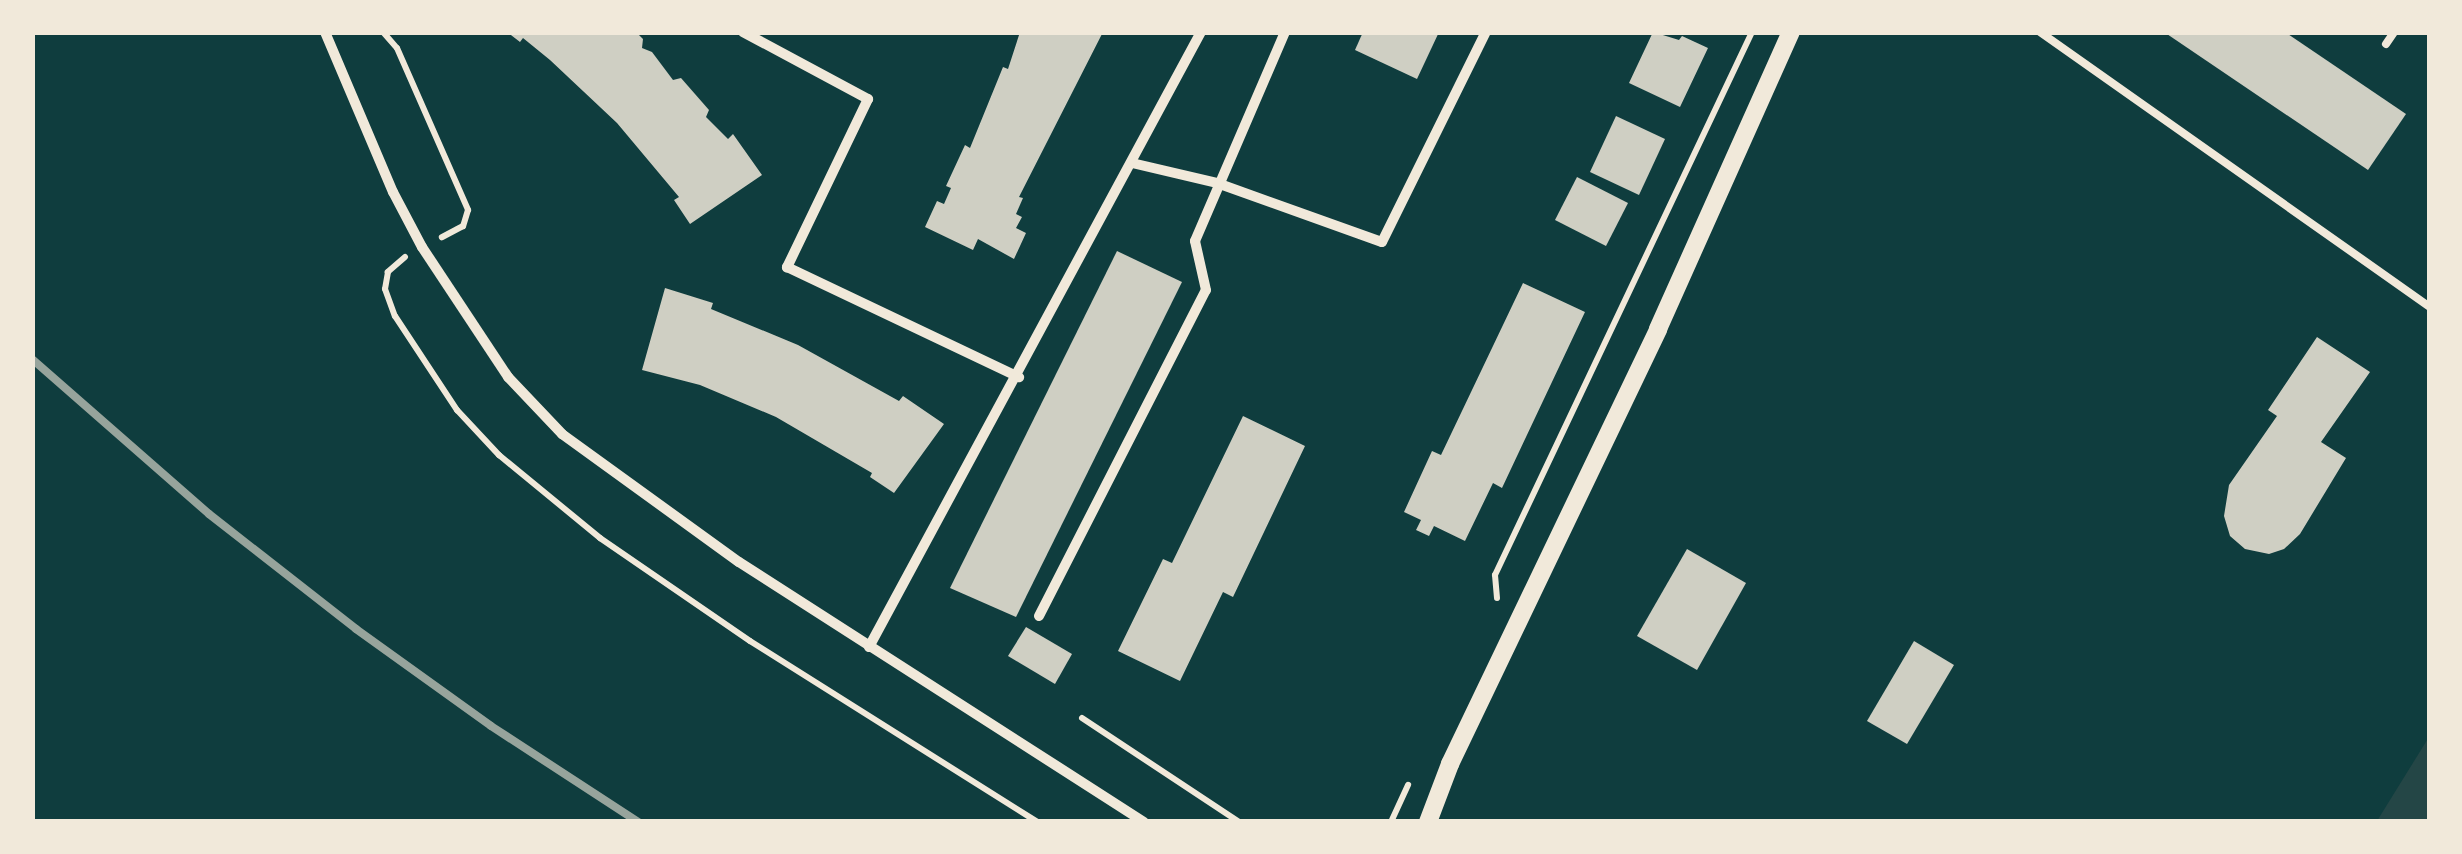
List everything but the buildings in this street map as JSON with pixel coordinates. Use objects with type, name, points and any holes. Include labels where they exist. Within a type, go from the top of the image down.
[{"type":"street","points":[[325,32],[400,206],[508,378],[562,434],[739,562],[1144,822]]},
{"type":"street","points":[[743,32],[868,99],[787,267],[1019,377]]},
{"type":"street","points":[[869,647],[1019,377],[1201,32]]},
{"type":"street","points":[[1039,616],[1206,290],[1195,241],[1284,32]]},
{"type":"street","points":[[1132,162],[1217,182],[1382,242],[1486,32]]},
{"type":"street","points":[[1428,822],[1450,764],[1658,330],[1792,32]]},
{"type":"lane","points":[[2040,32],[2430,307]]},
{"type":"lane","points":[[2386,44],[2394,32]]},
{"type":"path","points":[[1497,603],[1495,574],[1752,32]]},
{"type":"path","points":[[1082,718],[1238,822]]},
{"type":"path","points":[[1390,822],[1415,771]]},
{"type":"shaded area","points":[[2429,737],[2429,821],[2377,821]]},
{"type":"railway","points":[[32,359],[209,514],[356,629],[491,726],[638,822]]}]
